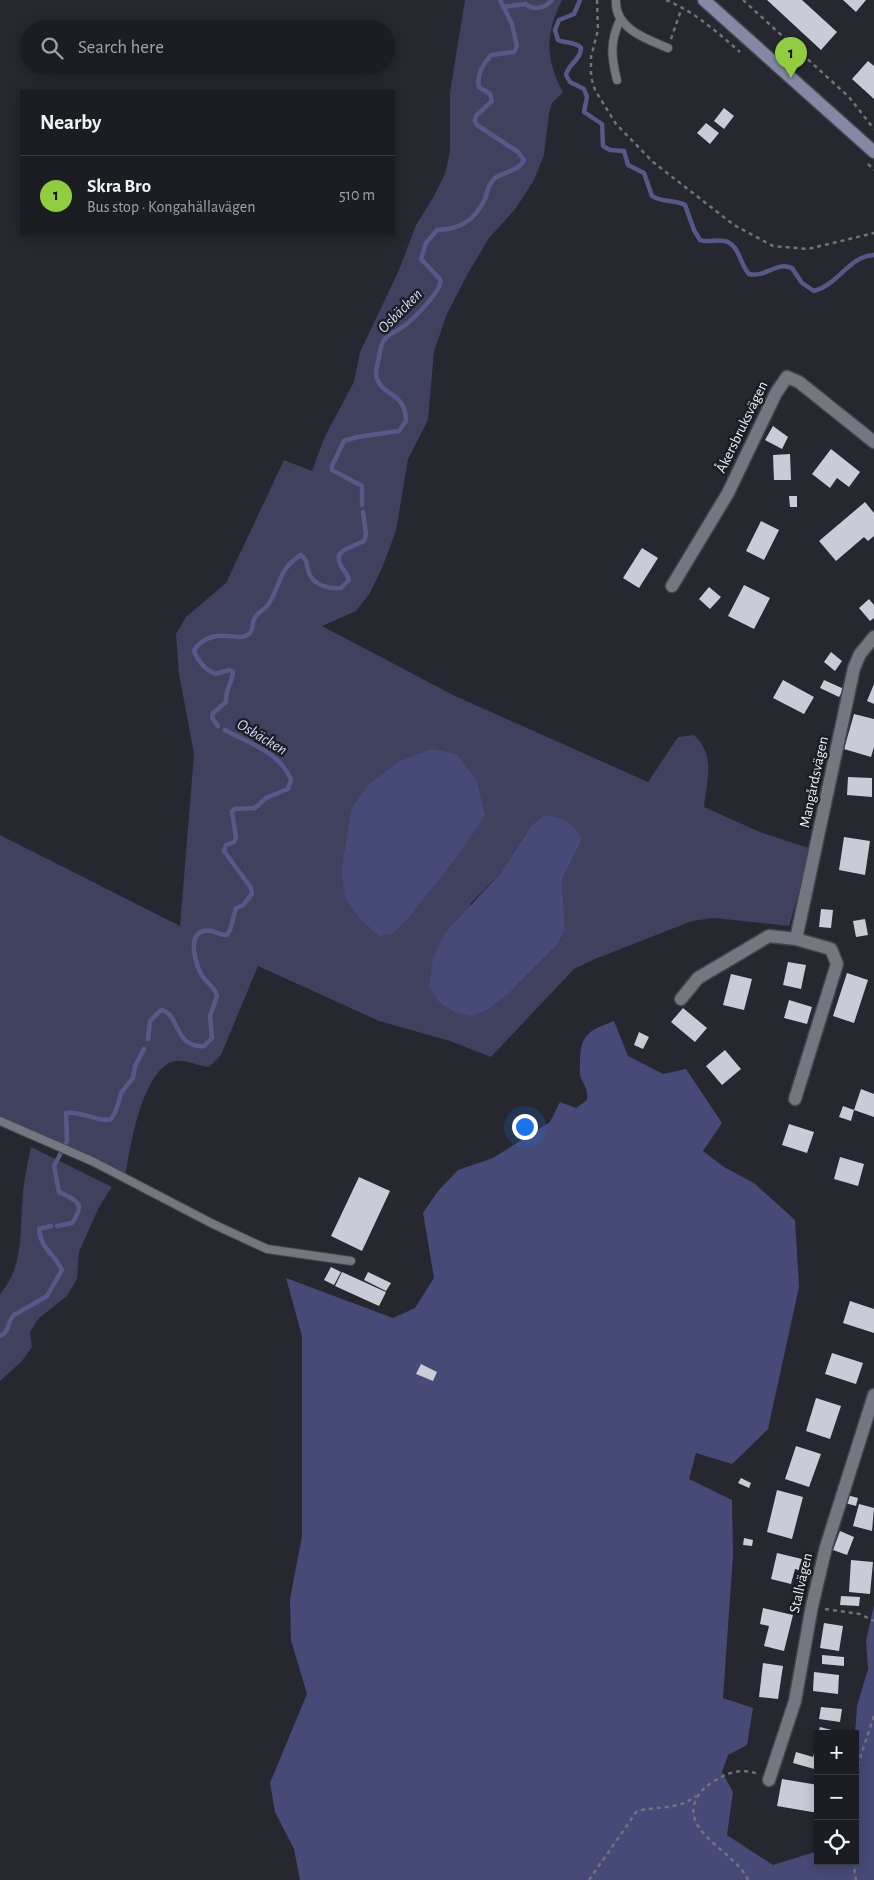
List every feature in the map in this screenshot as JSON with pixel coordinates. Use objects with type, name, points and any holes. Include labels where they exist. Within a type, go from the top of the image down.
[{"type":"street","points":[[704,0],[874,152]]},
{"type":"street","name":"Åkersbruksvägen","points":[[672,586],[728,493],[776,393],[787,377],[799,382],[874,442]]},
{"type":"street","name":"Mangårdsvägen","points":[[796,939],[854,668],[860,654],[874,637]]},
{"type":"street","points":[[681,999],[698,978],[769,936],[796,939],[831,949],[837,964],[795,1099]]},
{"type":"street","name":"Stallvägen","points":[[770,1780],[795,1701],[812,1606],[838,1507],[874,1395]]},
{"type":"lane","points":[[616,0],[617,13],[620,20],[642,37],[668,48]]},
{"type":"lane","points":[[617,80],[611,50],[613,36],[620,20]]},
{"type":"lane","points":[[0,1121],[78,1155],[213,1224],[267,1249],[351,1261]]},
{"type":"path","points":[[597,0],[598,30],[591,57],[591,77],[595,90],[616,124],[653,162],[734,225],[773,246],[808,249],[874,233]]},
{"type":"path","points":[[666,0],[682,7],[714,29],[742,54]]},
{"type":"path","points":[[743,0],[849,96],[874,129]]},
{"type":"path","points":[[668,48],[682,7]]},
{"type":"path","points":[[861,158],[874,170]]},
{"type":"path","points":[[812,1606],[860,1614],[874,1621]]},
{"type":"path","points":[[859,1761],[874,1716]]},
{"type":"path","points":[[589,1880],[637,1811],[653,1807],[679,1807],[697,1796],[711,1783],[730,1773],[751,1771],[770,1780]]},
{"type":"path","points":[[697,1796],[692,1815],[699,1830],[729,1855],[748,1880]]},
{"type":"path","points":[[854,1865],[856,1880]]},
{"type":"shaded area","points":[[465,0],[562,0],[552,24],[549,46],[553,68],[563,92],[552,103],[544,155],[534,180],[516,208],[489,238],[447,314],[434,351],[428,420],[408,459],[396,531],[382,568],[370,593],[356,611],[322,626],[453,695],[648,782],[678,737],[694,735],[701,743],[708,760],[704,807],[760,832],[812,849],[789,926],[714,918],[692,921],[595,959],[574,969],[491,1057],[450,1041],[379,1021],[258,966],[221,1055],[209,1067],[175,1061],[164,1067],[154,1078],[146,1092],[140,1110],[126,1173],[0,1116],[0,835],[180,926],[194,754],[179,674],[176,634],[186,617],[226,583],[284,460],[312,471],[325,436],[354,382],[360,352],[399,270],[416,225],[445,174],[450,151],[450,92]],"holes":[[[351,809],[485,816],[429,891],[392,934],[341,870]],[[531,826],[582,840],[562,880],[565,929],[559,943],[511,991],[470,904],[500,874]]]},
{"type":"shaded area","points":[[432,749],[457,754],[477,781],[485,816],[455,859],[410,916],[392,934],[379,936],[359,918],[345,897],[341,870],[351,809],[370,783],[400,761]]},
{"type":"shaded area","points":[[545,815],[568,822],[576,829],[582,840],[562,880],[565,929],[559,943],[511,991],[487,1010],[471,1016],[456,1013],[440,1003],[429,987],[433,958],[445,933],[500,874],[531,826]]},
{"type":"shaded area","points":[[614,1021],[628,1056],[663,1074],[686,1069],[722,1123],[703,1151],[724,1167],[754,1183],[795,1220],[799,1287],[768,1429],[732,1464],[696,1453],[689,1479],[732,1500],[733,1555],[723,1698],[753,1708],[747,1745],[728,1755],[722,1772],[733,1792],[727,1835],[773,1865],[814,1852],[814,1865],[859,1865],[859,1730],[855,1730],[857,1706],[868,1669],[866,1641],[874,1605],[874,1880],[300,1880],[294,1849],[275,1812],[270,1783],[307,1694],[291,1640],[290,1599],[302,1536],[302,1336],[286,1278],[393,1318],[415,1308],[434,1278],[423,1213],[438,1191],[458,1170],[493,1158],[550,1122],[560,1102],[576,1108],[587,1100],[587,1090],[580,1072],[580,1053],[584,1039],[599,1027]]},
{"type":"shaded area","points":[[31,1147],[112,1187],[99,1207],[79,1252],[77,1279],[67,1296],[39,1318],[30,1332],[32,1347],[22,1361],[0,1381],[0,1294],[14,1271],[17,1259],[21,1234],[25,1176]]},
{"type":"building","points":[[767,0],[802,0],[837,32],[821,50]]},
{"type":"building","points":[[843,0],[866,0],[856,12]]},
{"type":"building","points":[[868,61],[874,66],[874,99],[852,79]]},
{"type":"building","points":[[724,108],[734,116],[724,129],[714,121]]},
{"type":"building","points":[[706,123],[719,133],[710,144],[697,133]]},
{"type":"building","points":[[773,426],[788,437],[782,449],[765,440]]},
{"type":"building","points":[[831,449],[860,472],[849,487],[837,478],[830,488],[812,474]]},
{"type":"building","points":[[790,454],[791,480],[774,480],[773,455]]},
{"type":"building","points":[[789,496],[797,496],[797,507],[790,507]]},
{"type":"building","points":[[865,502],[874,513],[874,536],[868,541],[864,537],[836,561],[819,541]]},
{"type":"building","points":[[761,521],[779,530],[764,560],[746,551]]},
{"type":"building","points":[[642,548],[658,558],[639,588],[623,578]]},
{"type":"building","points":[[744,585],[770,598],[754,629],[728,616]]},
{"type":"building","points":[[709,587],[721,597],[710,609],[699,599]]},
{"type":"building","points":[[869,599],[874,605],[874,618],[870,621],[859,608]]},
{"type":"building","points":[[831,652],[842,661],[835,671],[824,662]]},
{"type":"building","points":[[783,680],[814,697],[804,714],[773,698]]},
{"type":"building","points":[[824,680],[844,689],[839,697],[820,688]]},
{"type":"building","points":[[874,684],[874,704],[867,701]]},
{"type":"building","points":[[854,714],[874,719],[874,747],[871,757],[844,749]]},
{"type":"building","points":[[848,777],[872,778],[872,797],[847,795]]},
{"type":"building","points":[[844,837],[870,841],[865,875],[839,870]]},
{"type":"building","points":[[821,909],[833,910],[831,928],[819,927]]},
{"type":"building","points":[[865,919],[868,935],[856,937],[853,921]]},
{"type":"building","points":[[788,962],[806,965],[801,989],[783,985]]},
{"type":"building","points":[[847,973],[868,980],[854,1023],[833,1016]]},
{"type":"building","points":[[731,974],[752,979],[744,1010],[723,1005]]},
{"type":"building","points":[[789,1000],[812,1007],[807,1024],[784,1018]]},
{"type":"building","points":[[683,1008],[707,1028],[695,1042],[671,1022]]},
{"type":"building","points":[[639,1032],[649,1037],[643,1049],[634,1045]]},
{"type":"building","points":[[725,1050],[741,1069],[722,1085],[706,1066]]},
{"type":"building","points":[[861,1089],[874,1094],[874,1117],[854,1110]]},
{"type":"building","points":[[843,1106],[854,1110],[851,1121],[839,1117]]},
{"type":"building","points":[[789,1124],[814,1132],[807,1153],[782,1145]]},
{"type":"building","points":[[840,1157],[864,1164],[858,1186],[834,1179]]},
{"type":"building","points":[[359,1177],[390,1191],[362,1251],[331,1236]]},
{"type":"building","points":[[331,1267],[341,1272],[334,1285],[324,1280]]},
{"type":"building","points":[[342,1272],[386,1292],[379,1306],[335,1286]]},
{"type":"building","points":[[368,1272],[391,1283],[386,1291],[364,1280]]},
{"type":"building","points":[[850,1301],[874,1309],[874,1333],[843,1323]]},
{"type":"building","points":[[832,1353],[863,1363],[856,1384],[825,1374]]},
{"type":"building","points":[[421,1364],[437,1372],[433,1381],[416,1374]]},
{"type":"building","points":[[816,1398],[841,1406],[830,1439],[806,1431]]},
{"type":"building","points":[[796,1446],[821,1454],[809,1487],[785,1479]]},
{"type":"building","points":[[741,1478],[751,1483],[749,1488],[738,1483]]},
{"type":"building","points":[[777,1490],[803,1497],[792,1539],[767,1532]]},
{"type":"building","points":[[847,1495],[858,1498],[856,1506],[845,1503]]},
{"type":"building","points":[[859,1504],[874,1508],[872,1531],[853,1526]]},
{"type":"building","points":[[840,1531],[854,1537],[847,1555],[833,1550]]},
{"type":"building","points":[[744,1538],[753,1540],[752,1546],[743,1545]]},
{"type":"building","points":[[777,1553],[802,1559],[799,1570],[795,1569],[791,1584],[771,1579]]},
{"type":"building","points":[[851,1560],[873,1562],[870,1594],[849,1592]]},
{"type":"building","points":[[841,1596],[860,1597],[859,1606],[840,1605]]},
{"type":"building","points":[[763,1608],[793,1615],[784,1651],[764,1646],[769,1626],[760,1624]]},
{"type":"building","points":[[824,1623],[843,1626],[839,1651],[820,1648]]},
{"type":"building","points":[[822,1655],[844,1657],[844,1666],[822,1664]]},
{"type":"building","points":[[763,1663],[783,1666],[778,1699],[759,1697]]},
{"type":"building","points":[[814,1672],[839,1675],[838,1694],[813,1691]]},
{"type":"building","points":[[821,1707],[842,1709],[840,1722],[819,1719]]},
{"type":"building","points":[[820,1727],[832,1730],[819,1730]]},
{"type":"building","points":[[796,1752],[813,1757],[814,1753],[814,1769],[793,1763]]},
{"type":"building","points":[[782,1779],[814,1784],[814,1812],[777,1806]]},
{"type":"waterway","name":"Osbäcken","points":[[362,505],[362,486],[332,470],[332,466],[344,441],[357,437],[399,431],[406,421],[402,405],[380,385],[376,377],[376,371],[384,341],[420,311],[433,296],[440,284],[440,279],[421,259],[426,243],[437,230],[460,226],[471,218],[481,207],[493,180],[519,167],[524,160],[518,152],[477,125],[475,121],[476,116],[492,101],[490,94],[479,87],[478,83],[483,65],[491,55],[514,52],[517,46],[512,24],[500,0]]},
{"type":"waterway","points":[[503,7],[526,4],[539,8],[552,0]]},
{"type":"waterway","points":[[580,0],[574,14],[559,20],[555,30],[558,40],[576,44],[581,48],[579,56],[566,75],[570,82],[584,89],[587,97],[584,112],[602,124],[603,146],[610,150],[624,151],[628,165],[644,173],[652,196],[660,200],[685,205],[694,230],[700,240],[729,243],[736,250],[749,274],[761,274],[786,266],[792,268],[802,283],[814,291],[830,283],[857,260],[874,255]]},
{"type":"waterway","name":"Osbäcken","points":[[218,726],[212,718],[213,713],[226,702],[233,672],[230,670],[215,674],[211,672],[199,661],[194,650],[202,642],[210,638],[218,636],[239,637],[250,633],[254,619],[268,605],[284,572],[301,555],[306,561],[311,577],[318,584],[332,588],[341,588],[349,580],[339,563],[339,555],[344,550],[364,541],[366,534],[363,512]]},
{"type":"waterway","name":"Osbäcken","points":[[148,1039],[150,1021],[161,1010],[172,1017],[182,1037],[187,1042],[204,1046],[212,1038],[210,1016],[217,996],[213,988],[203,977],[195,959],[195,938],[207,930],[227,935],[236,908],[243,905],[252,894],[251,888],[224,851],[226,845],[234,842],[236,838],[232,811],[235,809],[255,808],[266,798],[288,789],[291,780],[280,762],[263,750],[225,730]]},
{"type":"waterway","name":"Osbäcken","points":[[57,1226],[72,1223],[79,1211],[78,1203],[75,1200],[59,1192],[54,1166],[67,1141],[66,1113],[78,1113],[106,1120],[111,1119],[116,1111],[121,1093],[133,1078],[135,1066],[144,1049]]},
{"type":"waterway","name":"Osbäcken","points":[[0,1336],[5,1332],[14,1315],[47,1296],[62,1270],[45,1247],[40,1236],[39,1229],[51,1226]]},
{"type":"place","name":"Skra Bro","points":[[791,78]]}]
